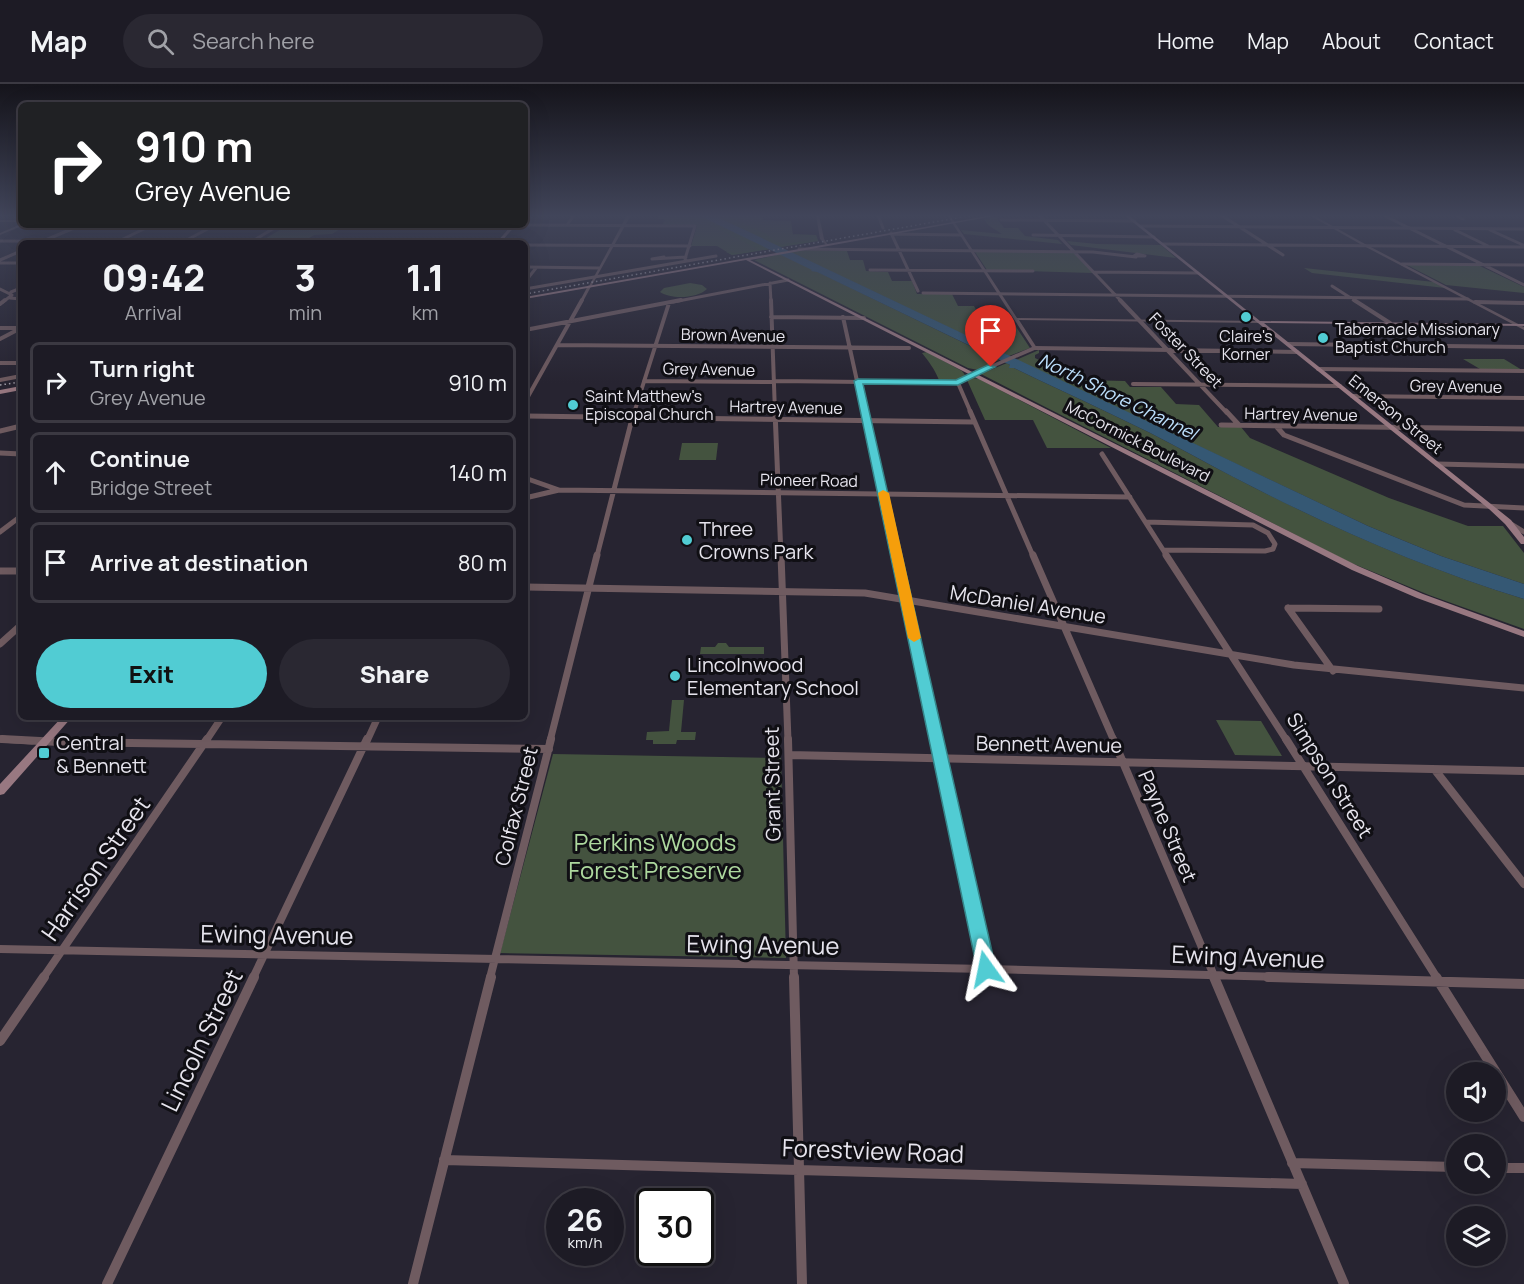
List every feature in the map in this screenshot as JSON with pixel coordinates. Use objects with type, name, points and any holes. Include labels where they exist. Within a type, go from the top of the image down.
[{"type":"main road","points":[[528,297],[679,271]]},
{"type":"main road","name":"McCormick Boulevard","points":[[770,271],[1354,568],[1420,597],[1524,634]]},
{"type":"main road","name":"Emerson Street","points":[[1196,271],[1508,522],[1524,542]]},
{"type":"main road","points":[[1260,322],[1517,325],[1524,327]]},
{"type":"main road","points":[[0,392],[18,389]]},
{"type":"main road","points":[[0,791],[64,720]]},
{"type":"street","points":[[528,397],[598,271]]},
{"type":"street","points":[[528,289],[628,271]]},
{"type":"street","points":[[908,271],[918,291]]},
{"type":"street","points":[[985,271],[1033,271]]},
{"type":"street","points":[[985,271],[1035,348]]},
{"type":"street","points":[[1415,271],[1517,325]]},
{"type":"street","points":[[1496,271],[1523,283]]},
{"type":"street","points":[[1093,272],[1198,273]]},
{"type":"street","name":"Foster Street","points":[[1093,272],[1239,425]]},
{"type":"street","points":[[528,329],[788,280]]},
{"type":"street","name":"Grant Street","points":[[770,283],[789,755],[802,1284]]},
{"type":"street","points":[[1332,286],[1390,324]]},
{"type":"street","points":[[0,289],[11,292],[18,289]]},
{"type":"street","points":[[10,298],[11,292]]},
{"type":"street","points":[[923,292],[1468,299]]},
{"type":"street","points":[[0,304],[10,298],[18,299]]},
{"type":"street","points":[[1474,302],[1524,303]]},
{"type":"street","name":"Colfax Street","points":[[412,1284],[632,418],[669,303]]},
{"type":"street","points":[[771,317],[864,318]]},
{"type":"street","points":[[843,317],[884,495],[986,969]]},
{"type":"street","points":[[1017,319],[1260,322]]},
{"type":"street","points":[[0,328],[18,328]]},
{"type":"street","points":[[0,339],[18,330]]},
{"type":"street","points":[[1288,344],[1524,347]]},
{"type":"street","name":"Brown Avenue","points":[[557,345],[909,348]]},
{"type":"street","points":[[958,383],[1035,348],[1297,352]]},
{"type":"street","points":[[0,363],[18,363]]},
{"type":"street","points":[[1318,369],[1524,371]]},
{"type":"street","points":[[0,380],[18,377]]},
{"type":"street","name":"Grey Avenue","points":[[644,381],[958,383]]},
{"type":"street","name":"Payne Street","points":[[958,383],[1123,762],[1344,1284]]},
{"type":"street","points":[[1133,384],[1340,386]]},
{"type":"street","name":"Grey Avenue","points":[[1352,396],[1524,398]]},
{"type":"street","name":"Hartrey Avenue","points":[[528,416],[974,422]]},
{"type":"street","name":"Hartrey Avenue","points":[[1221,425],[1524,429]]},
{"type":"street","points":[[1276,426],[1284,435],[1468,506],[1524,508]]},
{"type":"street","points":[[0,431],[18,427]]},
{"type":"street","points":[[0,453],[18,454]]},
{"type":"street","name":"Simpson Street","points":[[1102,454],[1524,1117]]},
{"type":"street","points":[[1437,464],[1524,466]]},
{"type":"street","name":"Pioneer Road","points":[[528,479],[559,490],[1130,497]]},
{"type":"street","points":[[528,497],[559,490]]},
{"type":"street","points":[[0,532],[18,518]]},
{"type":"street","points":[[1146,522],[1252,525],[1268,533],[1275,544],[1273,549],[1265,551],[1164,550]]},
{"type":"street","name":"Emerson Street","points":[[1508,522],[1524,532]]},
{"type":"street","points":[[0,571],[18,571]]},
{"type":"street","name":"McDaniel Avenue","points":[[528,587],[857,592],[1333,670],[1524,688]]},
{"type":"street","points":[[1333,670],[1288,609],[1379,609]]},
{"type":"street","points":[[0,644],[18,628]]},
{"type":"street","name":"Harrison Street","points":[[0,1041],[220,720]]},
{"type":"street","name":"Lincoln Street","points":[[107,1284],[377,720]]},
{"type":"street","points":[[0,739],[549,749]]},
{"type":"street","name":"Bennett Avenue","points":[[789,755],[1524,771]]},
{"type":"street","points":[[1435,770],[1524,884]]},
{"type":"street","name":"Ewing Avenue","points":[[0,949],[1213,974],[1524,984]]},
{"type":"street","name":"Forestview Road","points":[[444,1160],[1302,1184]]},
{"type":"street","points":[[1292,1163],[1446,1167]]},
{"type":"street","points":[[1506,1168],[1524,1168]]},
{"type":"green space","points":[[776,271],[816,271],[999,360],[978,370],[968,368]]},
{"type":"green space","points":[[830,271],[888,272],[892,281],[912,281],[917,294],[952,294],[958,306],[974,306],[981,319],[1011,319],[1030,348],[1009,356]]},
{"type":"green space","points":[[1022,271],[1091,271],[1093,273]]},
{"type":"green space","points":[[1309,271],[1332,271],[1434,282],[1445,288]]},
{"type":"green space","points":[[1419,271],[1490,271],[1524,287],[1524,293],[1446,285]]},
{"type":"green space","points":[[690,283],[702,285],[707,289],[685,297],[665,295],[660,292],[664,288]]},
{"type":"green space","points":[[1039,350],[1035,358],[1083,380],[1125,381],[1130,387],[1161,387],[1176,404],[1199,405],[1218,427],[1241,427],[1250,438],[1389,498],[1468,526],[1503,526],[1524,553],[1524,584],[1441,556],[1368,526],[1016,360]]},
{"type":"green space","points":[[927,352],[962,371],[965,375],[957,380],[939,380],[922,353]]},
{"type":"green space","points":[[1463,359],[1504,359],[1522,370],[1480,369]]},
{"type":"green space","points":[[1007,363],[1011,366],[1009,368],[1014,368],[1127,422],[1314,517],[1439,570],[1524,599],[1524,629],[1429,595],[1349,562],[981,374]]},
{"type":"green space","points":[[979,379],[1111,448],[1047,448],[1033,420],[985,420],[967,380]]},
{"type":"green space","points":[[682,443],[718,443],[716,460],[679,460]]},
{"type":"green space","points":[[718,643],[726,643],[729,647],[764,647],[764,654],[700,654],[701,647],[715,647]]},
{"type":"green space","points":[[672,700],[684,700],[681,732],[696,732],[695,740],[677,740],[676,744],[653,744],[653,740],[646,740],[647,732],[669,731]]},
{"type":"green space","points":[[1216,720],[1261,721],[1282,756],[1235,755]]},
{"type":"green space","name":"Perkins Woods Forest Preserve","points":[[553,754],[781,758],[786,958],[500,953]]},
{"type":"water","points":[[811,271],[831,271],[1368,526],[1441,556],[1524,584],[1524,599],[1439,570],[1355,536],[1172,444],[1014,368],[1009,368],[1010,365]]},
{"type":"railway","points":[[528,293],[656,271]]},
{"type":"railway","points":[[0,385],[18,382]]},
{"type":"slow traffic","points":[[883,493],[914,638]]},
{"type":"place","name":"Claire's Korner","points":[[1246,317]]},
{"type":"place","name":"Tabernacle Missionary Baptist Church","points":[[1323,338]]},
{"type":"place","name":"Saint Matthew's Episcopal Church","points":[[573,405]]},
{"type":"place","name":"Three Crowns Park","points":[[687,540]]},
{"type":"place","name":"Lincolnwood Elementary School","points":[[675,676]]},
{"type":"place","name":"Central & Bennett","points":[[44,753]]},
{"type":"route","points":[[986,969],[858,381],[958,383],[991,367]]},
{"type":"water label","name":"North Shore Channel","points":[[1118,396]]}]
